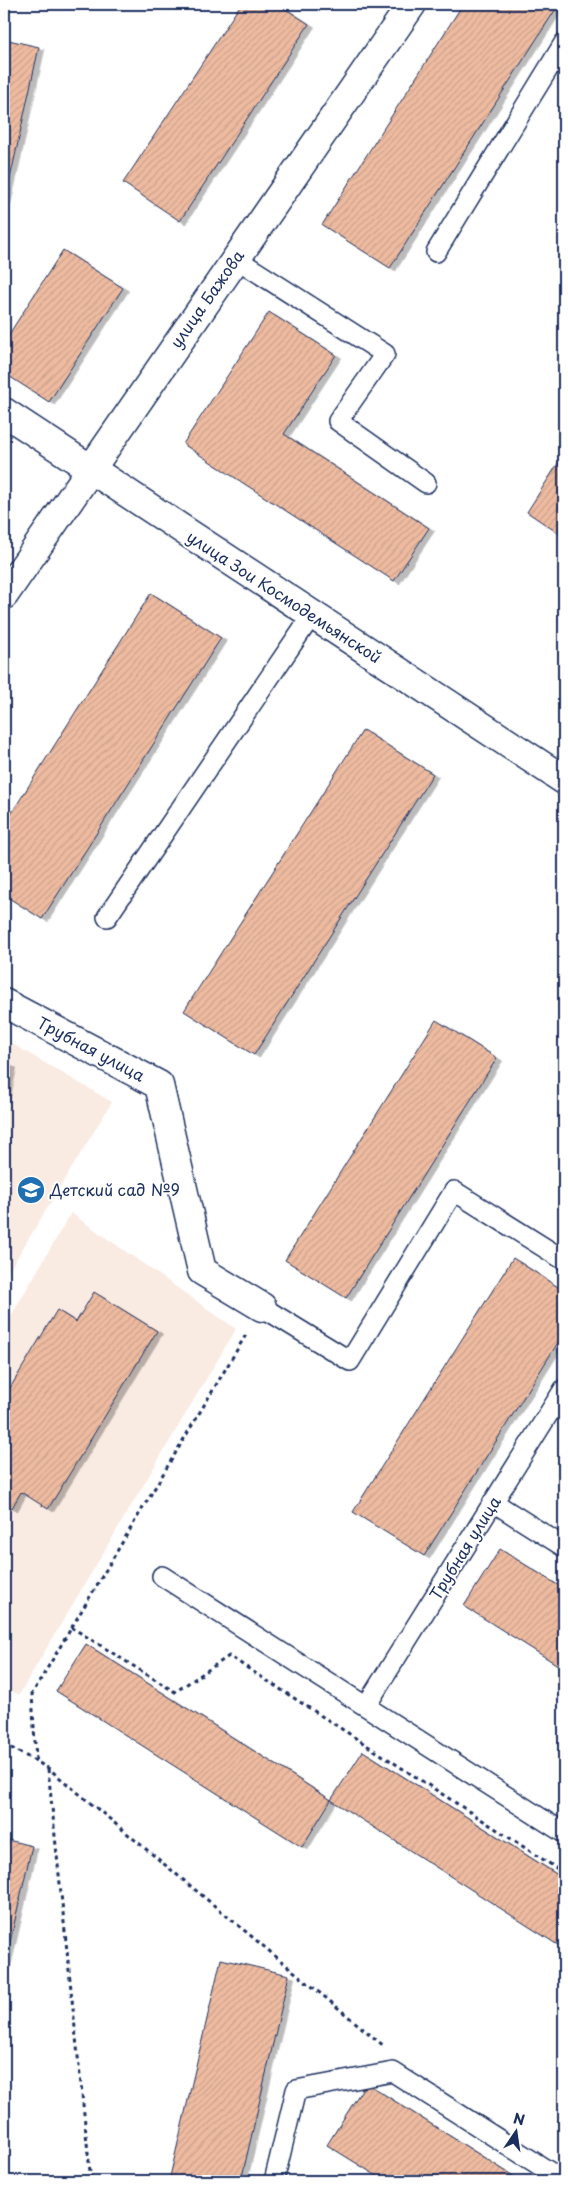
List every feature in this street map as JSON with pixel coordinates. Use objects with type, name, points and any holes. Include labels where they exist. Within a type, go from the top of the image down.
[{"type":"street","name":"улица Бажова","points":[[4,595],[412,4]]},
{"type":"street","name":"улица Зои Космодемьянской","points":[[4,412],[89,470],[564,780]]},
{"type":"street","name":"Трубная улица","points":[[4,1003],[159,1085],[202,1270],[262,1307]]},
{"type":"lane","points":[[436,252],[564,43]]},
{"type":"lane","points":[[235,258],[385,354],[338,421],[426,483]]},
{"type":"lane","points":[[107,917],[312,615]]},
{"type":"lane","points":[[262,1307],[350,1361],[454,1191],[564,1260]]},
{"type":"lane","name":"Трубная улица","points":[[366,1706],[564,1390]]},
{"type":"lane","points":[[493,1502],[564,1547]]},
{"type":"lane","points":[[162,1576],[564,1833]]},
{"type":"lane","points":[[274,2181],[296,2090],[393,2072],[564,2181]]},
{"type":"path","points":[[36,1761],[32,1694],[262,1307]]},
{"type":"path","points":[[71,1628],[175,1692],[229,1656],[564,1873]]},
{"type":"path","points":[[4,1744],[48,1768],[388,2049]]},
{"type":"path","points":[[48,1768],[91,2181]]},
{"type":"shaded area","name":"Детский сад №9","points":[[4,1039],[112,1102],[4,1279]]},
{"type":"shaded area","points":[[71,1213],[236,1329],[19,1695],[4,1687],[4,1328]]},
{"type":"building","points":[[241,4],[278,4],[309,24],[180,221],[123,183]]},
{"type":"building","points":[[463,4],[559,4],[390,268],[322,225]]},
{"type":"building","points":[[4,39],[39,47],[4,206]]},
{"type":"building","points":[[63,250],[123,288],[49,402],[4,373],[4,342]]},
{"type":"building","points":[[269,312],[336,355],[284,434],[429,528],[394,581],[183,444]]},
{"type":"building","points":[[564,454],[564,537],[527,512]]},
{"type":"building","points":[[151,593],[221,638],[42,919],[4,895],[4,825]]},
{"type":"building","points":[[363,730],[433,774],[254,1055],[184,1011]]},
{"type":"building","points":[[436,1020],[497,1058],[346,1298],[285,1260]]},
{"type":"building","points":[[4,1063],[11,1065],[4,1098]]},
{"type":"building","points":[[513,1258],[564,1291],[564,1333],[424,1556],[353,1512]]},
{"type":"building","points":[[94,1292],[157,1331],[48,1509],[21,1492],[12,1508],[4,1503],[4,1398],[57,1310],[76,1322]]},
{"type":"building","points":[[500,1549],[564,1589],[564,1669],[464,1606]]},
{"type":"building","points":[[86,1644],[331,1800],[302,1847],[56,1691]]},
{"type":"building","points":[[363,1751],[564,1879],[564,1949],[331,1800]]},
{"type":"building","points":[[4,1839],[32,1846],[4,1968]]},
{"type":"building","points":[[221,1959],[289,1975],[241,2181],[169,2181]]},
{"type":"building","points":[[366,2083],[521,2181],[385,2181],[327,2145]]},
{"type":"place","name":"Детский сад №9","points":[[31,1190]]}]
